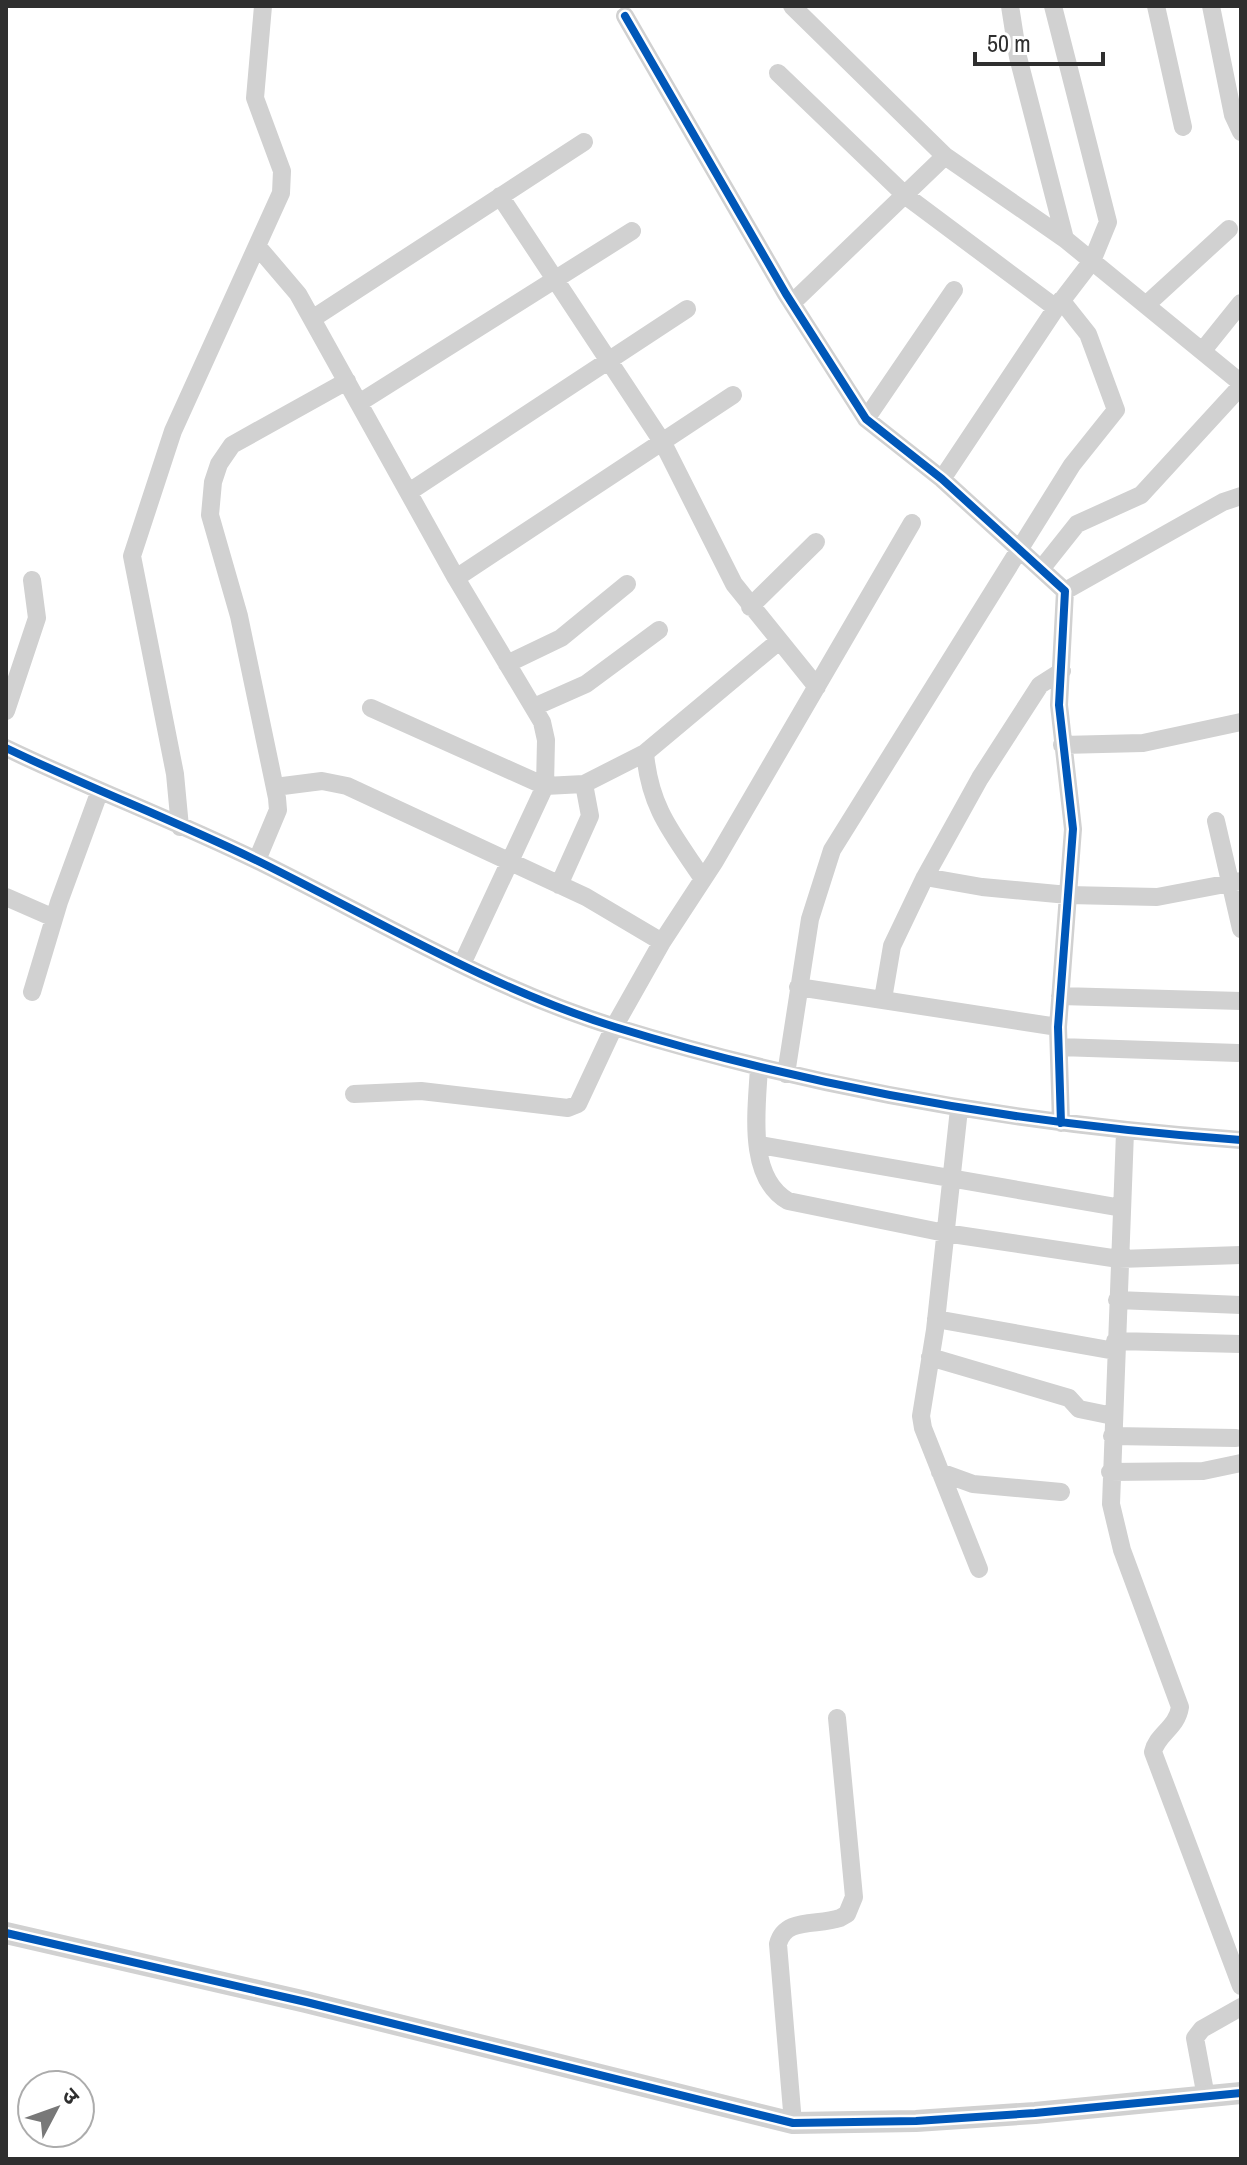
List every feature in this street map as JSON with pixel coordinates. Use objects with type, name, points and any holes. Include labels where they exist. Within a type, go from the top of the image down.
[{"type":"street","points":[[180,827],[175,774],[132,556],[173,431],[281,193],[282,181],[276,152],[255,98],[263,6]]},
{"type":"street","points":[[792,6],[945,156],[1027,216],[1065,239],[1204,349],[1241,384],[1141,495],[1077,524],[1042,568]]},
{"type":"street","points":[[1010,6],[1018,57],[1065,239]]},
{"type":"street","points":[[942,479],[1058,304],[1092,261],[1108,222],[1108,212],[1053,6]]},
{"type":"street","points":[[1156,6],[1183,127]]},
{"type":"street","points":[[1211,6],[1233,115],[1241,132]]},
{"type":"street","points":[[625,16],[792,303],[866,419],[942,479],[1065,591],[1062,745],[1073,829],[1058,1027],[1061,1123]]},
{"type":"street","points":[[778,73],[906,196],[1058,304],[1088,334],[1117,407],[1114,416],[1072,465],[843,829],[816,895],[798,987],[786,1074]]},
{"type":"street","points":[[312,319],[584,142]]},
{"type":"street","points":[[792,303],[945,156]]},
{"type":"street","points":[[500,196],[663,443],[734,584],[817,687]]},
{"type":"street","points":[[1146,305],[1229,229]]},
{"type":"street","points":[[359,403],[632,231]]},
{"type":"street","points":[[258,247],[291,284],[312,319],[456,578],[534,707],[546,740],[545,786],[462,964]]},
{"type":"street","points":[[866,419],[954,290]]},
{"type":"street","points":[[1204,349],[1241,303]]},
{"type":"street","points":[[409,492],[687,309]]},
{"type":"street","points":[[257,860],[278,810],[239,616],[210,515],[213,482],[219,464],[232,445],[347,381]]},
{"type":"street","points":[[456,578],[733,395]]},
{"type":"street","points":[[1065,591],[1223,502],[1241,496]]},
{"type":"street","points":[[354,1094],[421,1091],[574,1107],[584,1096],[614,1027],[662,942],[703,879],[912,523]]},
{"type":"street","points":[[750,607],[816,542]]},
{"type":"street","points":[[6,711],[37,618],[32,580]]},
{"type":"street","points":[[507,664],[561,638],[627,584]]},
{"type":"street","points":[[534,707],[586,684],[659,630]]},
{"type":"street","points":[[371,708],[545,786],[584,784],[645,753],[779,641]]},
{"type":"street","points":[[883,999],[892,946],[925,877],[980,778],[1040,685],[1062,671]]},
{"type":"street","points":[[1062,745],[1143,743],[1241,722]]},
{"type":"street","points":[[6,749],[99,793],[257,860],[520,992],[614,1027],[786,1074],[959,1109],[1125,1132],[1241,1140]]},
{"type":"street","points":[[645,753],[648,787],[656,807],[703,879]]},
{"type":"street","points":[[275,787],[322,781],[347,786],[559,885],[662,942]]},
{"type":"street","points":[[559,885],[590,816],[584,784]]},
{"type":"street","points":[[32,992],[54,918],[99,793]]},
{"type":"street","points":[[1216,821],[1236,882],[1241,929]]},
{"type":"street","points":[[925,877],[982,887],[1068,895],[1176,895],[1236,882]]},
{"type":"street","points":[[6,897],[54,918]]},
{"type":"street","points":[[798,987],[1058,1027]]},
{"type":"street","points":[[1060,996],[1241,1001]]},
{"type":"street","points":[[1059,1047],[1238,1053]]},
{"type":"street","points":[[759,1067],[756,1128],[770,1187],[788,1201],[945,1233],[1119,1259],[1241,1255]]},
{"type":"street","points":[[959,1109],[936,1319],[921,1416],[979,1569]]},
{"type":"street","points":[[1125,1132],[1110,1472],[1115,1529],[1180,1707],[1173,1728],[1156,1742],[1153,1752],[1241,1986]]},
{"type":"street","points":[[760,1145],[950,1181],[1122,1208]]},
{"type":"street","points":[[1117,1300],[1241,1305]]},
{"type":"street","points":[[936,1319],[1115,1346],[1241,1344]]},
{"type":"street","points":[[930,1357],[1069,1398],[1079,1409],[1113,1416]]},
{"type":"street","points":[[1112,1436],[1236,1438]]},
{"type":"street","points":[[1110,1472],[1203,1471],[1241,1463]]},
{"type":"street","points":[[940,1472],[973,1484],[1061,1492]]},
{"type":"street","points":[[793,2123],[778,1944],[780,1936],[788,1927],[840,1918],[847,1914],[854,1897],[837,1718]]},
{"type":"street","points":[[6,1933],[306,2002],[793,2123],[916,2121],[1241,2093]]},
{"type":"street","points":[[1206,2097],[1195,2038],[1202,2029],[1241,2007]]},
{"type":"cycle path","points":[[625,16],[786,294],[866,419],[942,479],[1065,591],[1059,705],[1073,829],[1058,1027],[1061,1123]]},
{"type":"cycle path","points":[[6,748],[232,849],[480,974],[524,994],[615,1027],[769,1069],[925,1102],[1082,1125],[1241,1140]]},
{"type":"cycle path","points":[[6,1933],[306,2002],[793,2123],[916,2121],[1241,2093]]}]
